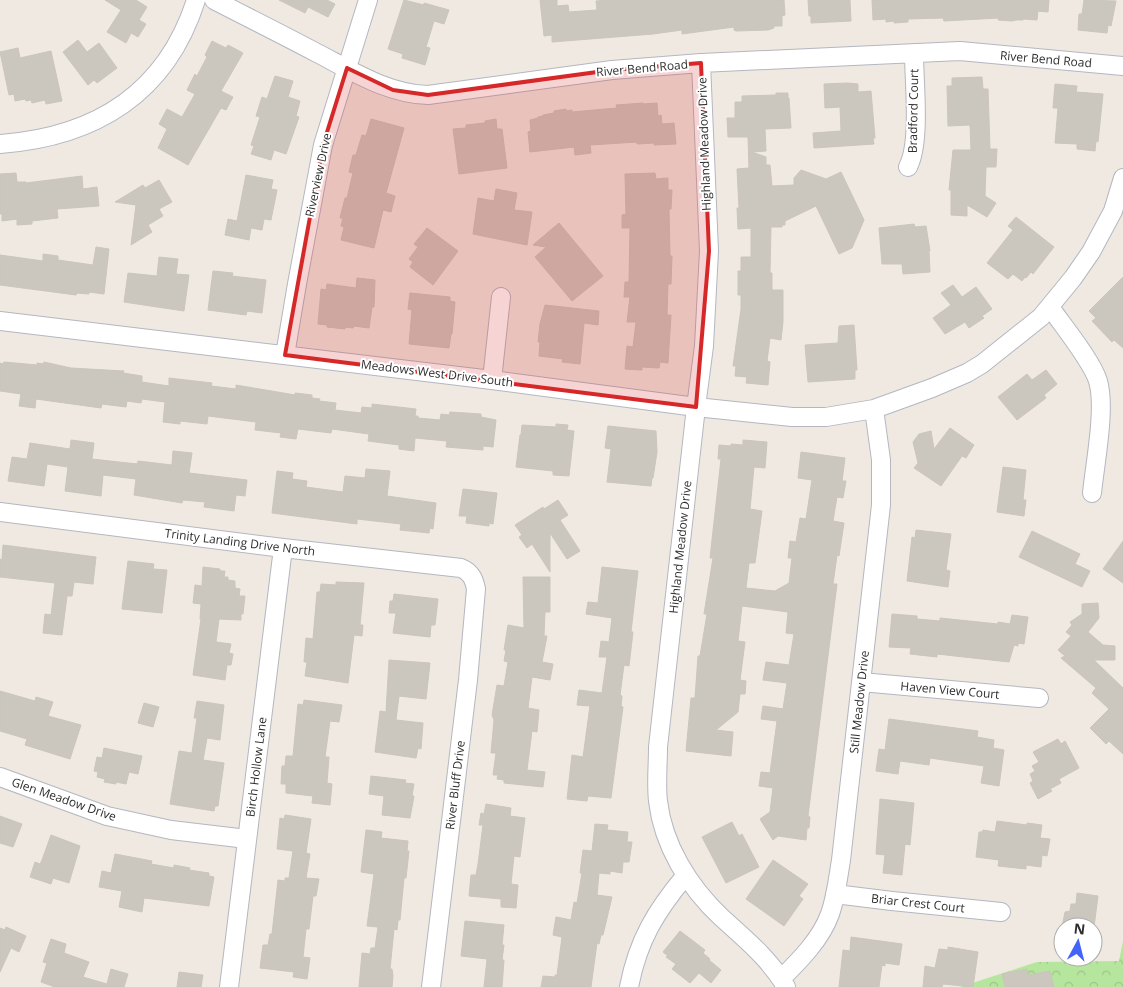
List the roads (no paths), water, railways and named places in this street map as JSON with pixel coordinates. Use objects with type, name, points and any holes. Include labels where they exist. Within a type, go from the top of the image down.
[{"type":"street","points":[[0,144],[26,142],[70,131],[110,114],[130,100],[162,69],[190,17],[196,0]]},
{"type":"street","name":"River Bend Road","points":[[214,0],[347,68],[393,90],[410,95],[428,95],[612,70],[701,63],[960,51],[1123,66]]},
{"type":"street","name":"Riverview Drive","points":[[286,355],[323,145],[368,0]]},
{"type":"street","name":"Bradford Court","points":[[908,168],[912,159],[915,131],[914,53]]},
{"type":"street","name":"Highland Meadow Drive","points":[[701,63],[709,251],[704,346],[658,747],[658,800],[661,818],[671,850],[686,875],[711,908],[762,954],[783,983]]},
{"type":"street","name":"Meadows West Drive South","points":[[0,321],[492,380],[696,407],[792,417],[826,417],[874,409],[967,373],[982,364],[1041,317],[1091,252],[1113,211],[1123,178]]},
{"type":"street","points":[[492,380],[501,297]]},
{"type":"street","points":[[1050,307],[1093,370],[1098,382],[1101,410],[1092,493]]},
{"type":"street","name":"Still Meadow Drive","points":[[783,983],[824,928],[835,894],[841,860],[881,505],[881,460],[874,409]]},
{"type":"street","name":"Trinity Landing Drive North","points":[[0,512],[283,548],[461,568],[467,570],[472,575],[474,582]]},
{"type":"street","name":"Birch Hollow Lane","points":[[229,987],[283,548]]},
{"type":"street","name":"River Bluff Drive","points":[[431,987],[468,680],[476,589],[474,582]]},
{"type":"street","name":"Haven View Court","points":[[861,682],[1039,698]]},
{"type":"street","name":"Glen Meadow Drive","points":[[0,777],[107,816],[171,830],[247,839]]},
{"type":"street","points":[[629,987],[644,936],[664,902],[686,875]]},
{"type":"street","name":"Briar Crest Court","points":[[835,894],[1001,912]]}]
